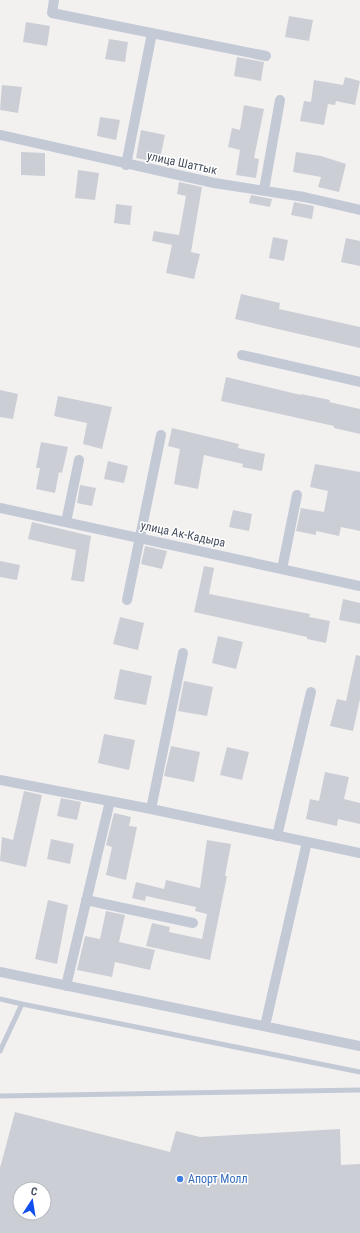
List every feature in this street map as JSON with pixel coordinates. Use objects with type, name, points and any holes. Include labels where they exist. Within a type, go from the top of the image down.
[{"type":"street","points":[[54,0],[52,13],[266,56]]},
{"type":"street","points":[[126,165],[152,33]]},
{"type":"street","points":[[264,190],[280,100]]},
{"type":"street","name":"улица Шаттык","points":[[0,135],[126,165],[214,183],[264,190],[360,210]]},
{"type":"street","points":[[242,355],[360,382]]},
{"type":"street","points":[[127,600],[162,435]]},
{"type":"street","points":[[66,522],[79,460]]},
{"type":"street","points":[[282,569],[297,495]]},
{"type":"street","name":"улица Ак-Кадыра","points":[[0,508],[360,586]]},
{"type":"street","points":[[151,809],[183,653]]},
{"type":"street","points":[[277,836],[311,692]]},
{"type":"street","points":[[0,780],[151,809],[360,853]]},
{"type":"street","points":[[66,986],[110,801]]},
{"type":"street","points":[[265,1026],[307,842]]},
{"type":"street","points":[[86,900],[193,923]]},
{"type":"street","points":[[0,972],[360,1046]]},
{"type":"lane","points":[[0,999],[360,1072]]},
{"type":"lane","points":[[0,1051],[22,1004]]},
{"type":"lane","points":[[0,1096],[360,1090]]},
{"type":"building","points":[[289,16],[313,20],[309,41],[285,37]]},
{"type":"building","points":[[26,22],[50,26],[47,46],[23,42]]},
{"type":"building","points":[[109,39],[128,42],[125,62],[105,59]]},
{"type":"building","points":[[237,57],[264,62],[261,81],[234,76]]},
{"type":"building","points":[[345,77],[360,81],[355,105],[336,101],[335,105],[328,104],[324,125],[300,121],[304,101],[311,102],[314,80],[343,85]]},
{"type":"building","points":[[2,85],[22,87],[18,113],[0,110]]},
{"type":"building","points":[[244,105],[264,109],[254,158],[259,159],[256,178],[236,175],[240,150],[228,147],[232,128],[240,130]]},
{"type":"building","points":[[100,117],[120,120],[116,140],[97,136]]},
{"type":"building","points":[[141,130],[165,135],[159,163],[136,158]]},
{"type":"building","points":[[21,152],[45,153],[45,176],[21,175]]},
{"type":"building","points":[[296,152],[321,156],[346,164],[339,192],[318,187],[321,177],[293,172]]},
{"type":"building","points":[[78,170],[99,173],[95,200],[75,198]]},
{"type":"building","points":[[179,182],[202,187],[191,252],[200,254],[194,279],[166,273],[172,245],[152,241],[154,231],[179,235],[186,196],[177,194]]},
{"type":"building","points":[[251,195],[272,199],[270,207],[249,203]]},
{"type":"building","points":[[294,202],[314,206],[312,219],[291,215]]},
{"type":"building","points":[[116,204],[132,206],[130,225],[114,223]]},
{"type":"building","points":[[273,237],[288,240],[284,261],[269,258]]},
{"type":"building","points":[[346,238],[360,241],[360,266],[341,262]]},
{"type":"building","points":[[241,294],[280,303],[279,309],[360,327],[360,348],[235,319]]},
{"type":"building","points":[[226,377],[301,395],[330,400],[329,402],[360,409],[360,434],[334,428],[334,426],[221,401]]},
{"type":"building","points":[[0,390],[18,394],[13,419],[0,417]]},
{"type":"building","points":[[58,396],[112,407],[102,449],[83,444],[87,423],[54,416]]},
{"type":"building","points":[[172,428],[239,444],[238,448],[265,454],[262,471],[242,467],[243,464],[204,455],[198,489],[174,484],[180,449],[168,446]]},
{"type":"building","points":[[41,442],[68,447],[62,473],[59,472],[55,493],[36,489],[40,468],[36,468]]},
{"type":"building","points":[[108,461],[128,466],[124,483],[104,479]]},
{"type":"building","points":[[315,464],[360,472],[360,531],[341,527],[339,536],[316,531],[316,535],[296,531],[301,508],[324,512],[328,491],[310,487]]},
{"type":"building","points":[[80,485],[96,488],[92,506],[77,503]]},
{"type":"building","points":[[233,510],[252,514],[249,531],[229,527]]},
{"type":"building","points":[[32,522],[91,536],[84,582],[71,580],[76,550],[28,539]]},
{"type":"building","points":[[145,546],[167,551],[162,569],[141,564]]},
{"type":"building","points":[[0,561],[20,565],[17,580],[0,577]]},
{"type":"building","points":[[204,566],[214,568],[209,594],[310,614],[309,617],[330,621],[326,643],[307,639],[307,637],[194,612]]},
{"type":"building","points":[[343,599],[360,603],[360,624],[339,620]]},
{"type":"building","points":[[120,617],[144,623],[138,650],[113,644]]},
{"type":"building","points":[[218,636],[243,642],[236,669],[212,663]]},
{"type":"building","points":[[356,655],[360,656],[360,699],[353,731],[330,726],[337,699],[346,701]]},
{"type":"building","points":[[120,669],[152,676],[146,705],[114,699]]},
{"type":"building","points":[[184,681],[213,687],[207,716],[178,711]]},
{"type":"building","points":[[104,734],[135,740],[129,770],[98,763]]},
{"type":"building","points":[[171,746],[200,752],[194,782],[164,776]]},
{"type":"building","points":[[227,747],[249,752],[242,780],[220,775]]},
{"type":"building","points":[[325,772],[349,777],[344,799],[360,803],[360,824],[338,819],[337,826],[306,819],[310,799],[319,801]]},
{"type":"building","points":[[24,791],[42,795],[26,867],[0,861],[2,837],[13,840]]},
{"type":"building","points":[[61,798],[81,802],[77,820],[57,816]]},
{"type":"building","points":[[114,813],[131,817],[129,826],[137,827],[126,880],[106,875],[112,847],[106,845]]},
{"type":"building","points":[[51,839],[74,844],[70,864],[47,859]]},
{"type":"building","points":[[207,840],[231,844],[225,876],[227,876],[210,960],[146,946],[152,923],[170,927],[169,932],[202,939],[207,914],[195,911],[196,907],[146,896],[145,901],[132,898],[136,882],[164,889],[166,880],[200,888]]},
{"type":"building","points":[[48,900],[68,905],[57,964],[35,959]]},
{"type":"building","points":[[106,911],[125,915],[119,942],[155,950],[150,970],[115,962],[112,977],[77,970],[85,936],[100,939]]},
{"type":"building","name":"Апорт Молл","points":[[15,1112],[170,1152],[176,1131],[200,1137],[340,1129],[341,1165],[360,1164],[360,1233],[0,1233],[0,1168]]},
{"type":"place","name":"Апорт Молл","points":[[180,1179]]}]
